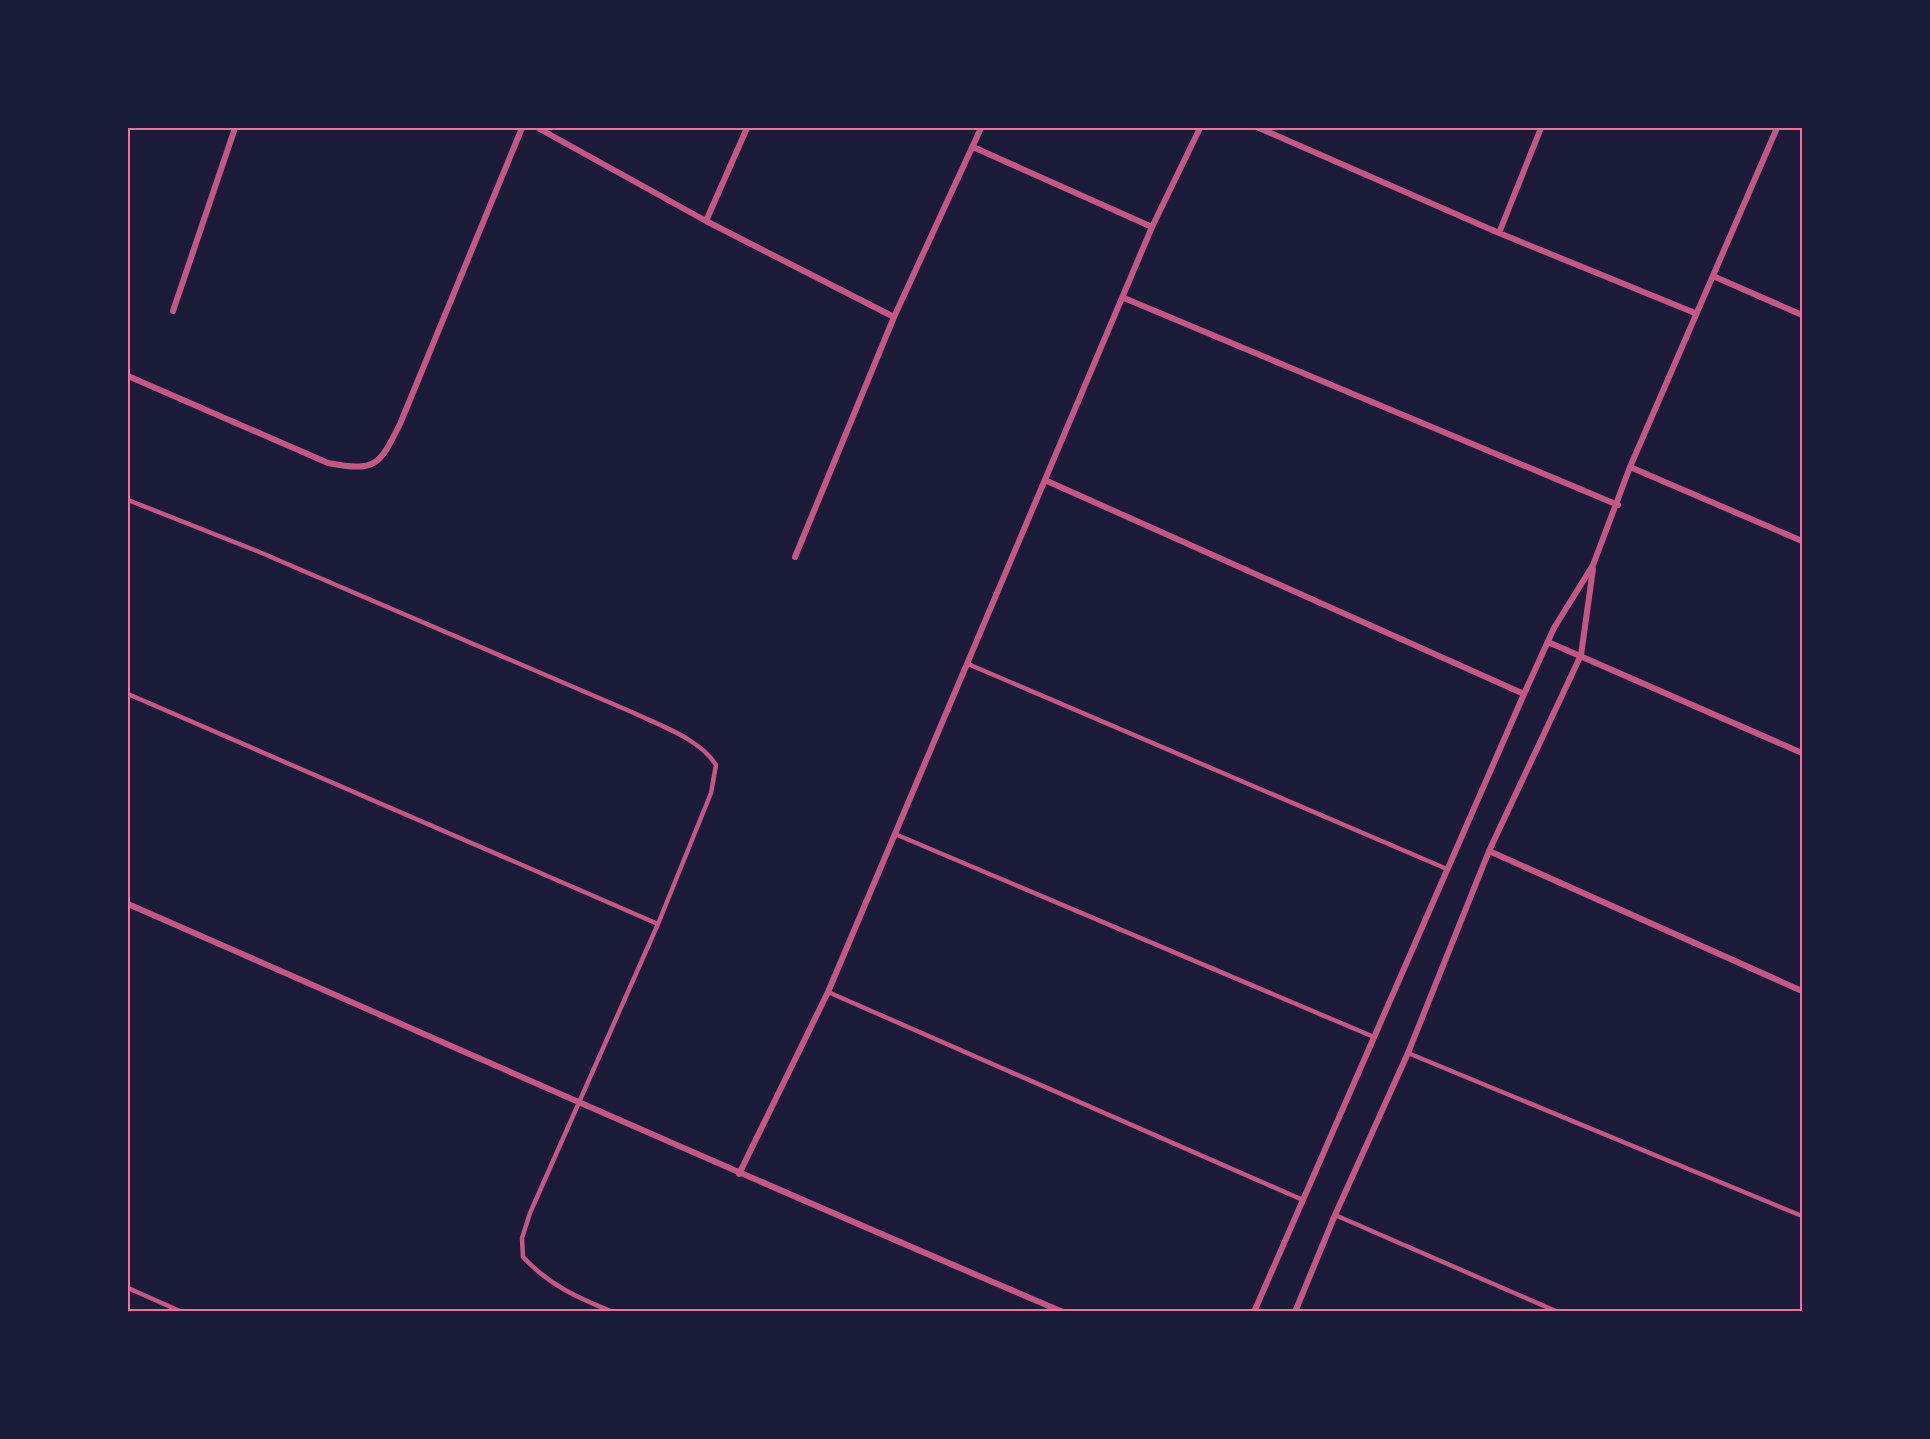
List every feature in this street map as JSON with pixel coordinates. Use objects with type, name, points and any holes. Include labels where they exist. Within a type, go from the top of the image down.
[{"type":"street","points":[[173,311],[235,128]]},
{"type":"street","points":[[128,376],[328,463],[360,469],[385,453],[400,424],[522,128]]},
{"type":"street","points":[[538,128],[706,221],[894,317]]},
{"type":"street","points":[[706,221],[747,128]]},
{"type":"street","points":[[795,557],[894,317],[981,128]]},
{"type":"street","points":[[739,1174],[828,992],[1047,481],[1152,227],[1200,128]]},
{"type":"street","points":[[1259,128],[1498,233],[1695,313]]},
{"type":"street","points":[[1498,233],[1541,128]]},
{"type":"street","points":[[1254,1311],[1524,694],[1548,642],[1593,565],[1618,505],[1630,466],[1777,128]]},
{"type":"street","points":[[973,147],[1152,227]]},
{"type":"street","points":[[1713,276],[1803,315]]},
{"type":"street","points":[[1124,298],[1618,505]]},
{"type":"street","points":[[1630,466],[1803,541]]},
{"type":"street","points":[[1047,481],[1524,694]]},
{"type":"street","points":[[1295,1311],[1335,1215],[1408,1053],[1489,851],[1581,656],[1593,565]]},
{"type":"street","points":[[1548,642],[1803,753]]},
{"type":"street","points":[[1489,851],[1803,991]]},
{"type":"street","points":[[128,904],[739,1174],[1064,1311]]},
{"type":"lane","points":[[128,500],[256,551],[634,713],[680,735],[712,758],[716,765],[716,774],[711,793],[658,924],[530,1213],[522,1238],[523,1257],[549,1282],[566,1292],[613,1311]]},
{"type":"lane","points":[[968,664],[1447,869]]},
{"type":"lane","points":[[128,694],[658,924]]},
{"type":"lane","points":[[895,834],[1374,1037]]},
{"type":"lane","points":[[828,992],[1304,1200]]},
{"type":"lane","points":[[1408,1053],[1803,1216]]},
{"type":"lane","points":[[1335,1215],[1558,1311]]},
{"type":"lane","points":[[128,1288],[182,1311]]}]
